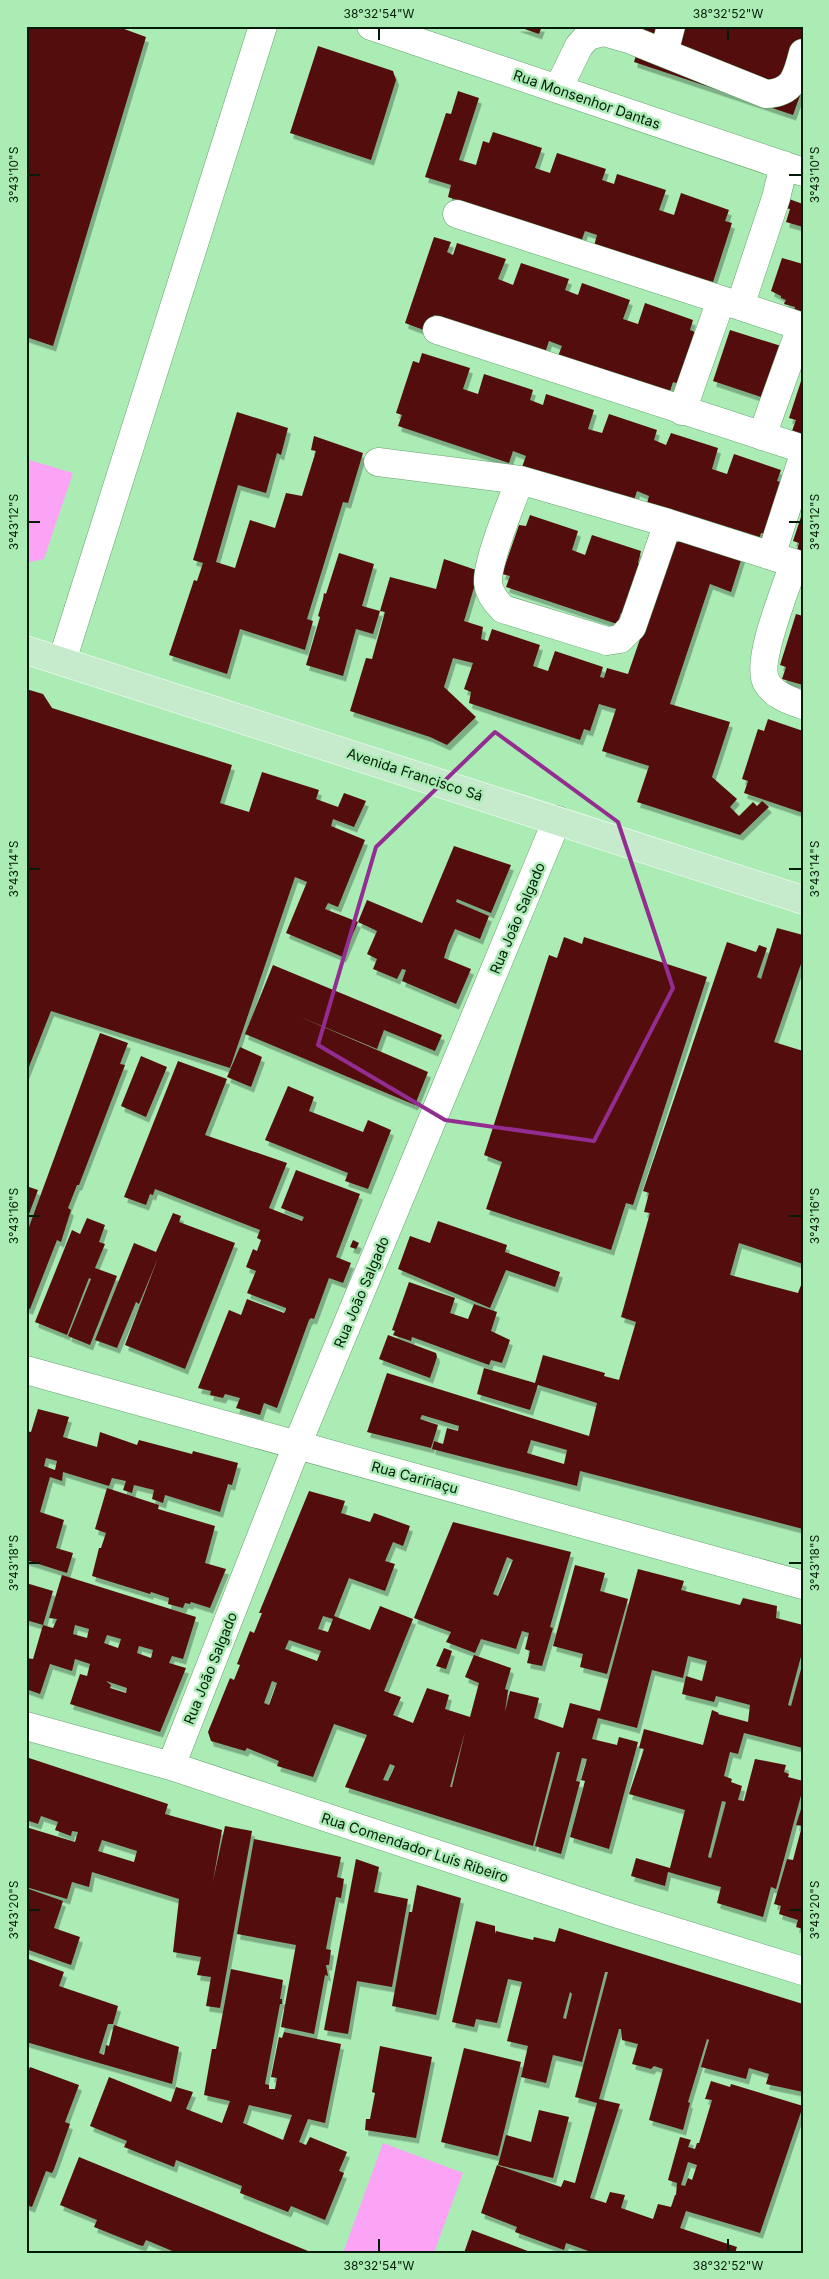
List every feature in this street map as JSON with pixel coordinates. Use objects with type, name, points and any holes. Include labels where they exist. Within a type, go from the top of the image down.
[{"type":"main road","name":"Avenida Francisco Sá","points":[[26,650],[803,900]]},
{"type":"street","points":[[62,661],[263,26]]},
{"type":"street","name":"Rua Monsenhor Dantas","points":[[371,26],[793,168]]},
{"type":"street","points":[[664,53],[671,26]]},
{"type":"street","points":[[558,88],[579,46],[588,36],[604,32],[629,38],[766,94],[780,94],[789,87],[799,68],[803,53]]},
{"type":"street","points":[[682,411],[776,198],[793,168]]},
{"type":"street","points":[[458,214],[802,327],[762,436]]},
{"type":"street","points":[[437,330],[803,449]]},
{"type":"street","points":[[803,458],[789,562],[763,662],[766,682],[779,694],[803,705]]},
{"type":"street","points":[[378,462],[520,480],[668,523],[789,562]]},
{"type":"street","points":[[520,480],[491,565],[488,584],[495,601],[503,610],[607,641],[620,639],[632,627],[668,523]]},
{"type":"street","name":"Rua João Salgado","points":[[171,1766],[298,1444],[557,820]]},
{"type":"street","name":"Rua Caririaçu","points":[[26,1370],[803,1585]]},
{"type":"street","name":"Rua Comendador Luís Ribeiro","points":[[26,1726],[171,1766],[618,1914],[803,1970]]},
{"type":"highlighted area","points":[[495,732],[618,822],[673,988],[594,1141],[445,1120],[318,1045],[376,847]]},
{"type":"shaded area","points":[[26,459],[73,473],[44,559],[26,563]]},
{"type":"shaded area","points":[[383,2143],[463,2173],[434,2253],[343,2253]]},
{"type":"building","points":[[26,26],[116,26],[146,37],[53,346],[26,337]]},
{"type":"building","points":[[516,26],[542,26],[539,34]]},
{"type":"building","points":[[645,26],[803,26],[803,87],[793,115],[634,62]]},
{"type":"building","points":[[318,46],[393,71],[396,80],[371,160],[290,133]]},
{"type":"building","points":[[458,91],[479,98],[459,160],[476,165],[483,141],[489,143],[493,132],[542,148],[535,168],[550,173],[557,153],[606,169],[602,180],[614,184],[617,174],[666,190],[659,210],[674,215],[681,193],[729,210],[725,221],[732,223],[713,282],[706,280],[705,282],[594,246],[597,235],[585,231],[581,242],[448,197],[451,185],[425,177],[446,113],[451,114]]},
{"type":"building","points":[[789,199],[803,204],[803,227],[786,222],[790,209],[786,208]]},
{"type":"building","points":[[434,237],[451,242],[447,252],[453,255],[457,243],[506,259],[498,279],[513,285],[521,263],[569,279],[565,290],[578,295],[582,283],[630,300],[623,319],[638,324],[645,303],[693,320],[690,330],[697,333],[680,384],[673,382],[669,394],[558,356],[562,346],[549,341],[545,353],[434,315],[429,332],[405,323]]},
{"type":"building","points":[[782,258],[803,264],[803,314],[794,311],[795,307],[784,304],[786,300],[771,291]]},
{"type":"building","points":[[730,330],[781,346],[764,398],[713,381]]},
{"type":"building","points":[[422,353],[470,368],[463,389],[478,394],[484,374],[533,390],[530,400],[543,405],[546,394],[594,410],[588,429],[602,433],[609,414],[657,430],[654,440],[666,445],[671,433],[718,448],[712,469],[727,474],[734,454],[781,470],[777,481],[784,483],[767,534],[761,533],[758,543],[646,507],[649,496],[637,491],[633,503],[522,467],[526,456],[513,451],[509,463],[398,426],[402,415],[396,413],[413,361],[419,363]]},
{"type":"building","points":[[802,378],[803,435],[792,431],[796,420],[789,418]]},
{"type":"building","points":[[237,412],[288,428],[281,455],[277,453],[266,493],[238,485],[216,562],[235,568],[250,520],[275,528],[286,493],[302,496],[316,451],[311,450],[314,436],[363,453],[348,503],[343,502],[307,619],[313,621],[305,650],[240,629],[227,674],[169,655],[194,580],[197,581],[203,563],[193,560]]},
{"type":"building","points":[[802,514],[803,557],[796,554],[799,543],[793,541]]},
{"type":"building","points":[[530,515],[578,531],[572,550],[585,555],[592,535],[641,551],[638,563],[645,564],[628,616],[621,613],[617,624],[506,587],[510,576],[502,574],[519,525],[526,526]]},
{"type":"building","points":[[695,538],[743,554],[731,592],[710,584],[670,704],[730,722],[712,777],[737,799],[730,807],[739,816],[753,802],[757,806],[762,801],[769,807],[740,835],[637,802],[649,766],[602,751],[616,709],[599,704],[590,731],[584,729],[580,740],[469,703],[471,692],[464,689],[473,663],[453,658],[444,687],[476,717],[447,745],[430,737],[350,711],[366,658],[372,659],[385,612],[380,611],[390,577],[436,589],[444,559],[479,571],[464,621],[483,627],[481,639],[488,641],[492,629],[540,645],[533,666],[548,671],[555,651],[603,667],[600,677],[604,678],[607,668],[628,674],[673,543]]},
{"type":"building","points":[[339,553],[374,564],[362,606],[380,611],[373,634],[356,629],[343,676],[306,665],[320,617],[318,616],[324,593],[326,594]]},
{"type":"building","points":[[796,614],[803,616],[803,685],[782,679],[786,667],[780,665]]},
{"type":"building","points":[[26,689],[43,694],[52,708],[232,765],[220,803],[249,812],[262,772],[319,790],[316,799],[338,807],[344,793],[366,801],[354,827],[333,819],[331,826],[365,840],[338,907],[328,903],[325,909],[358,922],[343,957],[286,933],[307,882],[295,877],[230,1068],[51,1011],[26,1074]]},
{"type":"building","points":[[768,719],[803,731],[803,813],[744,793],[748,781],[742,779],[758,729],[764,731]]},
{"type":"building","points":[[454,846],[511,865],[491,913],[457,899],[456,902],[489,916],[480,939],[455,929],[448,945],[444,958],[471,969],[456,1004],[402,981],[406,970],[402,969],[397,979],[373,969],[377,959],[367,954],[377,931],[358,922],[367,900],[422,923]]},
{"type":"building","points":[[777,928],[803,935],[803,958],[774,1042],[803,1051],[803,1264],[739,1243],[730,1275],[798,1293],[803,1280],[803,1529],[580,1471],[577,1486],[432,1449],[434,1441],[443,1444],[447,1428],[458,1431],[459,1426],[422,1415],[420,1419],[438,1425],[431,1448],[367,1432],[387,1373],[589,1436],[597,1403],[538,1385],[530,1410],[477,1394],[484,1368],[535,1383],[543,1355],[605,1373],[604,1376],[619,1380],[636,1322],[621,1317],[650,1213],[644,1212],[649,1193],[643,1191],[727,942],[756,952],[759,945],[767,948],[757,977],[761,979]],"holes":[[[531,1440],[567,1450],[564,1464],[527,1453]]]},
{"type":"building","points":[[564,937],[582,944],[584,937],[707,977],[633,1205],[626,1203],[611,1250],[486,1209],[502,1162],[484,1155],[549,955],[557,958]]},
{"type":"building","points":[[273,965],[442,1035],[435,1051],[384,1030],[377,1049],[298,1016],[428,1072],[415,1105],[245,1034]]},
{"type":"building","points":[[100,1033],[128,1043],[120,1064],[125,1065],[79,1185],[77,1185],[68,1208],[71,1210],[61,1242],[57,1240],[30,1309],[26,1308],[26,1235]]},
{"type":"building","points":[[240,1047],[262,1057],[251,1087],[227,1077]]},
{"type":"building","points":[[141,1056],[167,1067],[146,1117],[121,1106]]},
{"type":"building","points":[[178,1061],[227,1079],[205,1135],[287,1163],[269,1208],[302,1221],[304,1217],[281,1208],[296,1170],[360,1194],[336,1257],[351,1263],[343,1283],[329,1278],[314,1319],[311,1318],[309,1320],[277,1408],[264,1403],[260,1415],[236,1408],[240,1398],[225,1394],[223,1398],[210,1395],[211,1391],[198,1388],[229,1310],[241,1315],[247,1299],[284,1313],[286,1310],[286,1308],[247,1293],[256,1271],[246,1267],[253,1249],[257,1251],[261,1240],[257,1238],[260,1230],[155,1189],[153,1195],[150,1194],[146,1205],[124,1197]]},
{"type":"building","points":[[288,1086],[314,1097],[309,1111],[363,1132],[368,1120],[391,1130],[368,1189],[345,1181],[348,1173],[265,1140]]},
{"type":"building","points":[[26,1186],[38,1190],[26,1222]]},
{"type":"building","points":[[173,1213],[181,1216],[179,1222],[235,1243],[185,1369],[125,1345],[158,1258],[139,1304],[136,1302],[117,1348],[95,1340],[134,1243],[156,1252]]},
{"type":"building","points":[[87,1218],[105,1225],[99,1242],[105,1244],[95,1268],[117,1276],[90,1345],[68,1336],[91,1279],[89,1278],[67,1335],[35,1322],[72,1230],[80,1234]]},
{"type":"building","points":[[438,1221],[507,1245],[505,1252],[560,1272],[555,1287],[506,1270],[490,1308],[398,1269],[410,1236],[430,1243]]},
{"type":"building","points":[[353,1240],[359,1243],[356,1249],[350,1247]]},
{"type":"building","points":[[409,1282],[455,1298],[450,1313],[468,1319],[474,1304],[497,1312],[491,1331],[510,1340],[502,1363],[491,1360],[489,1365],[412,1337],[411,1341],[393,1335],[395,1331],[392,1330]]},
{"type":"building","points":[[388,1335],[436,1353],[437,1357],[430,1378],[379,1359]]},
{"type":"building","points":[[38,1409],[69,1417],[63,1437],[97,1447],[100,1432],[137,1445],[139,1440],[192,1454],[193,1451],[238,1463],[232,1485],[228,1484],[220,1512],[165,1495],[163,1503],[152,1499],[154,1490],[134,1485],[132,1493],[123,1490],[126,1481],[112,1478],[109,1486],[63,1472],[62,1481],[50,1477],[40,1512],[64,1520],[56,1548],[73,1553],[67,1573],[26,1560],[26,1431],[31,1432]],"holes":[[[46,1458],[57,1461],[55,1470],[44,1466]]]},
{"type":"building","points":[[107,1488],[159,1505],[158,1509],[215,1526],[205,1563],[226,1569],[210,1608],[191,1602],[190,1604],[185,1603],[183,1608],[168,1604],[169,1598],[92,1576],[99,1548],[101,1548],[106,1533],[95,1529]]},
{"type":"building","points":[[309,1491],[345,1501],[341,1513],[370,1522],[374,1513],[410,1526],[403,1546],[393,1542],[385,1561],[395,1564],[385,1591],[349,1578],[334,1616],[370,1630],[380,1606],[413,1619],[384,1691],[401,1697],[393,1715],[413,1723],[427,1688],[449,1695],[445,1709],[470,1717],[479,1683],[465,1677],[474,1655],[511,1668],[505,1689],[508,1690],[505,1712],[510,1691],[539,1698],[534,1718],[563,1728],[570,1703],[600,1711],[638,1569],[684,1581],[681,1590],[740,1605],[743,1598],[777,1606],[776,1618],[803,1625],[803,1649],[788,1705],[791,1706],[803,1662],[803,1748],[744,1733],[738,1754],[730,1752],[724,1776],[732,1779],[731,1782],[742,1786],[738,1800],[744,1801],[755,1759],[786,1765],[784,1772],[789,1774],[788,1777],[803,1781],[803,1788],[776,1889],[771,1887],[763,1917],[717,1903],[721,1887],[668,1872],[665,1886],[631,1876],[636,1858],[670,1868],[685,1810],[629,1794],[644,1749],[639,1748],[644,1729],[703,1745],[712,1710],[718,1714],[748,1722],[750,1705],[716,1696],[714,1702],[682,1694],[686,1676],[702,1681],[707,1661],[688,1656],[683,1678],[652,1670],[637,1728],[598,1718],[592,1739],[617,1745],[619,1737],[638,1742],[609,1849],[570,1837],[585,1781],[581,1780],[587,1759],[582,1758],[576,1781],[580,1782],[561,1854],[535,1846],[560,1752],[557,1752],[533,1846],[345,1787],[367,1735],[334,1724],[313,1777],[277,1766],[279,1761],[247,1748],[245,1751],[211,1741],[208,1732],[230,1678],[234,1680],[240,1665],[237,1664],[250,1631],[254,1633],[262,1613],[259,1613]],"holes":[[[323,1616],[333,1619],[328,1632],[318,1629]],[[289,1640],[321,1651],[317,1661],[285,1649]],[[272,1681],[277,1683],[269,1705],[264,1703]],[[465,1732],[452,1787],[450,1787]],[[390,1764],[395,1766],[388,1781],[383,1780]],[[722,1801],[726,1802],[711,1858],[708,1857]]]},
{"type":"building","points":[[453,1522],[571,1552],[550,1627],[553,1628],[542,1666],[527,1663],[530,1651],[525,1649],[529,1633],[522,1631],[516,1649],[481,1639],[475,1653],[446,1642],[451,1632],[414,1618]],"holes":[[[507,1557],[513,1560],[498,1596],[493,1594]]]},
{"type":"building","points":[[575,1565],[605,1573],[600,1591],[628,1599],[607,1674],[580,1667],[583,1654],[553,1646]]},
{"type":"building","points":[[62,1575],[196,1617],[183,1659],[172,1656],[169,1663],[186,1668],[160,1732],[70,1704],[80,1674],[87,1676],[90,1664],[75,1659],[72,1671],[50,1664],[40,1694],[26,1689],[26,1658],[33,1659],[43,1625],[53,1628],[57,1619],[49,1618]],"holes":[[[75,1625],[89,1629],[87,1638],[73,1634]],[[107,1635],[121,1639],[118,1648],[104,1643]],[[139,1646],[153,1650],[151,1658],[137,1653]],[[106,1681],[127,1688],[126,1693],[110,1688],[111,1685]]]},
{"type":"building","points":[[26,1583],[53,1591],[43,1625],[26,1620]]},
{"type":"building","points":[[444,1648],[452,1651],[446,1669],[436,1666]]},
{"type":"building","points":[[26,1757],[168,1804],[165,1814],[222,1830],[213,1881],[225,1826],[252,1831],[220,2008],[206,2006],[211,1977],[197,1975],[201,1957],[173,1952],[179,1899],[92,1872],[89,1887],[72,1882],[67,1899],[26,1887],[26,1827],[75,1842],[78,1832],[72,1831],[71,1836],[55,1830],[58,1822],[41,1816],[38,1824],[26,1820]],"holes":[[[102,1840],[137,1851],[134,1862],[98,1851]]]},
{"type":"building","points":[[803,1803],[803,1929],[796,1927],[798,1920],[779,1914],[781,1906],[774,1904],[787,1859],[793,1860],[802,1826],[796,1825]]},
{"type":"building","points":[[254,1839],[341,1857],[337,1877],[344,1879],[341,1898],[336,1897],[326,1949],[331,1950],[329,1965],[326,1965],[328,1976],[325,1975],[314,2034],[281,2027],[296,1945],[237,1934]]},
{"type":"building","points":[[356,1859],[379,1867],[374,1892],[408,1899],[392,1987],[357,1981],[348,2034],[324,2030]]},
{"type":"building","points":[[417,1885],[461,1898],[436,2015],[392,2006],[409,1912],[412,1912]]},
{"type":"building","points":[[26,1888],[63,1901],[54,1928],[80,1937],[71,1965],[26,1949]]},
{"type":"building","points":[[476,1921],[495,1926],[495,1934],[496,1931],[533,1940],[534,1937],[555,1942],[559,1928],[803,2004],[803,2092],[766,2084],[769,2074],[749,2068],[746,2079],[701,2067],[709,2040],[707,2039],[688,2102],[690,2103],[683,2130],[649,2120],[663,2069],[654,2066],[651,2069],[632,2064],[638,2044],[622,2040],[621,2029],[619,2029],[599,2099],[620,2104],[590,2198],[606,2203],[610,2192],[625,2195],[621,2208],[653,2219],[658,2204],[671,2207],[676,2195],[677,2183],[668,2180],[680,2137],[691,2140],[688,2147],[695,2149],[697,2143],[699,2143],[712,2100],[705,2099],[711,2081],[730,2087],[731,2084],[803,2106],[760,2233],[686,2211],[680,2228],[737,2247],[735,2253],[594,2253],[566,2243],[564,2250],[515,2232],[517,2227],[481,2213],[497,2165],[561,2187],[564,2180],[575,2183],[597,2103],[575,2097],[608,1972],[605,1972],[582,2062],[553,2055],[546,2083],[521,2077],[528,2046],[507,2041],[522,1982],[508,1979],[497,2023],[476,2019],[474,2027],[452,2022]],"holes":[[[570,1992],[572,1994],[566,2019],[563,2018]],[[688,2162],[697,2165],[692,2180],[688,2178],[685,2186],[681,2185]]]},
{"type":"building","points":[[26,1958],[64,1972],[59,1986],[118,2006],[113,2024],[108,2024],[99,2053],[104,2055],[106,2045],[109,2046],[114,2025],[179,2047],[172,2084],[26,2042]]},
{"type":"building","points":[[231,1969],[283,1980],[280,1999],[282,1999],[282,2004],[280,2004],[265,2084],[269,2085],[269,2089],[275,2089],[277,2078],[271,2077],[279,2037],[282,2038],[284,2032],[341,2044],[325,2123],[308,2119],[299,2142],[306,2145],[310,2137],[347,2152],[339,2171],[344,2173],[325,2220],[291,2206],[288,2212],[240,2193],[242,2186],[176,2160],[174,2167],[124,2147],[127,2141],[90,2126],[109,2077],[171,2102],[176,2087],[193,2092],[186,2109],[222,2123],[230,2101],[204,2095],[212,2049],[216,2049]],"holes":[[[249,2105],[292,2115],[283,2140],[243,2123]]]},
{"type":"building","points":[[380,2046],[432,2057],[416,2138],[365,2130],[366,2119],[370,2119],[375,2093],[372,2092]]},
{"type":"building","points":[[464,2048],[521,2062],[498,2156],[441,2142]]},
{"type":"building","points":[[30,2067],[79,2085],[65,2122],[70,2124],[54,2169],[52,2173],[46,2171],[32,2207],[26,2205],[26,2076]]},
{"type":"building","points":[[539,2110],[569,2117],[553,2178],[498,2165],[506,2135],[531,2142]]},
{"type":"building","points":[[79,2157],[313,2253],[177,2253],[146,2240],[143,2246],[139,2245],[94,2227],[97,2220],[60,2205]]},
{"type":"building","points":[[472,2230],[533,2253],[464,2253]]}]
